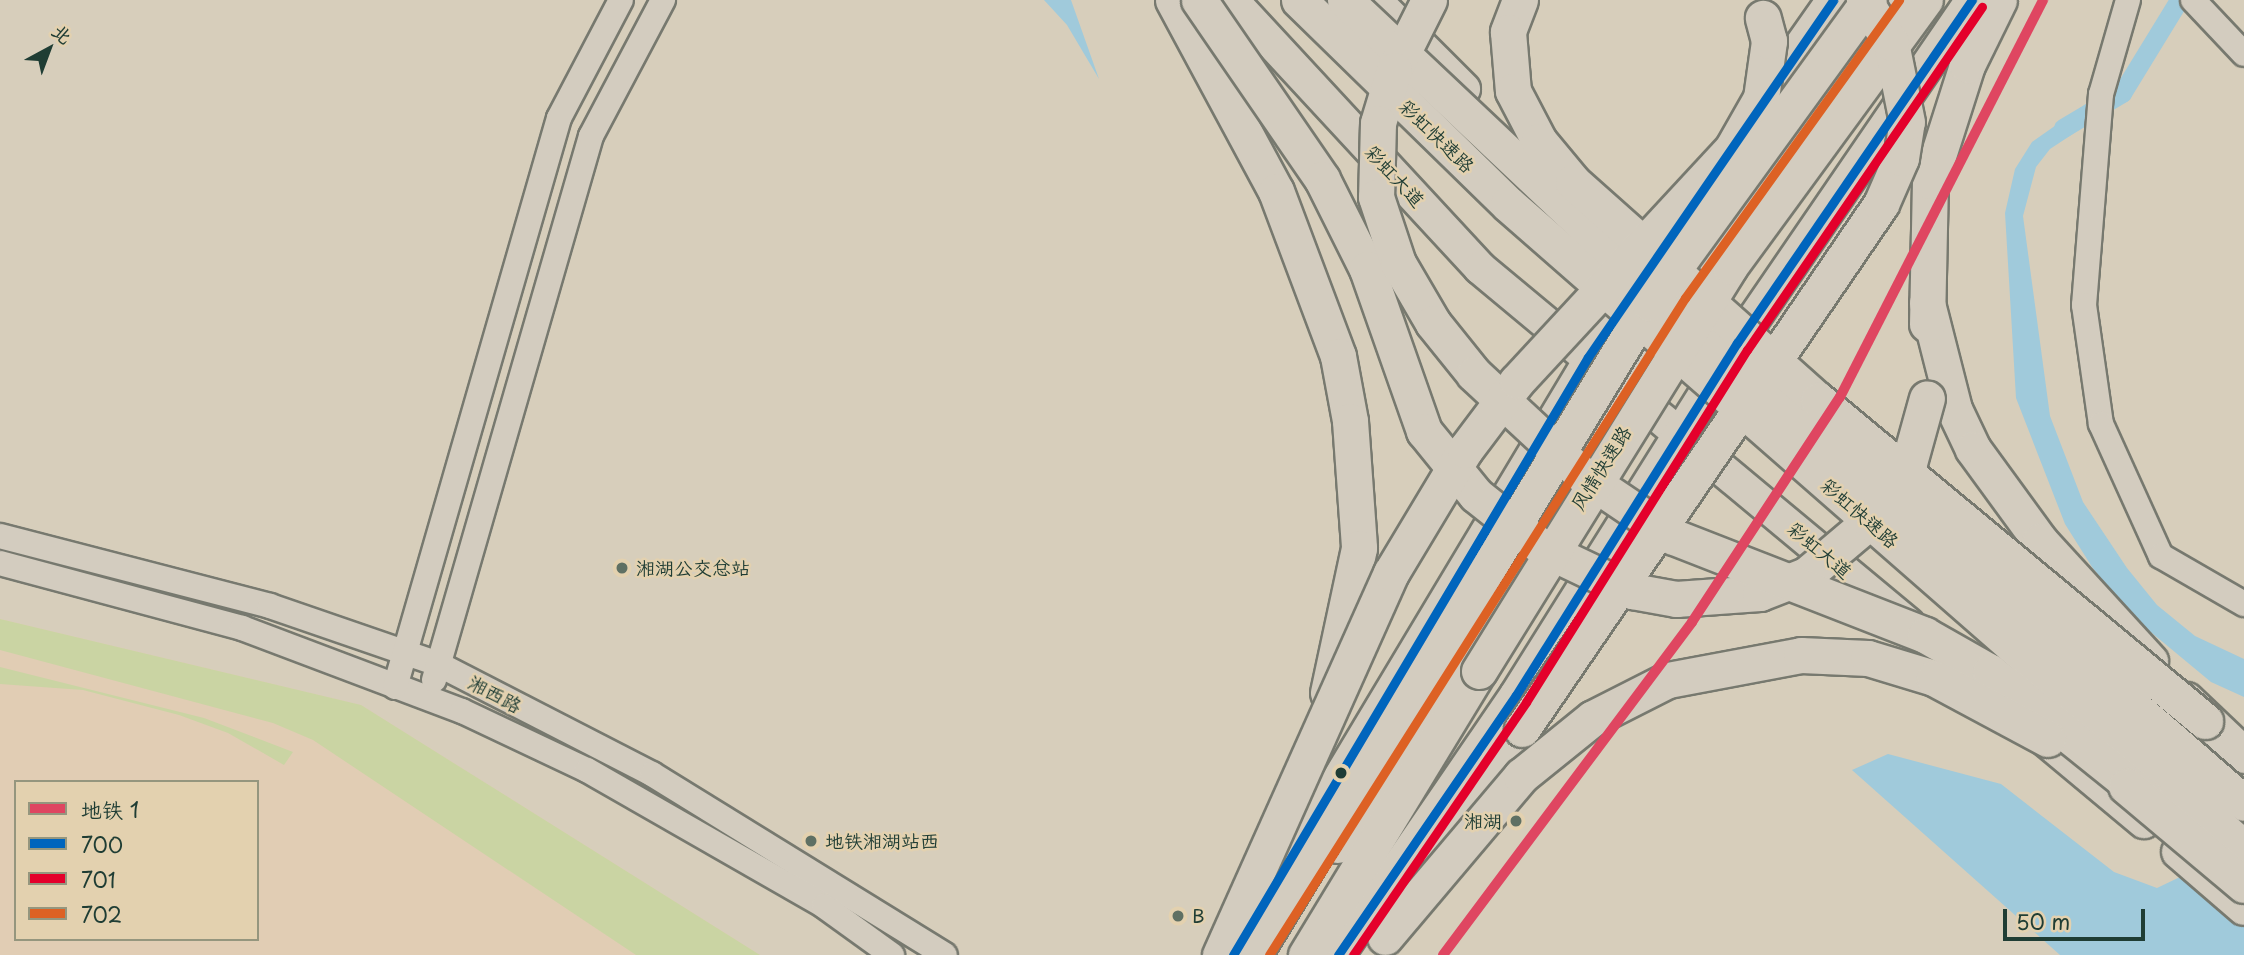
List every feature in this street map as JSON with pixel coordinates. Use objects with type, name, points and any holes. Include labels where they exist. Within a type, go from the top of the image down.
[{"type":"highway","points":[[1173,0],[1276,191],[1338,356],[1350,421],[1359,548],[1317,740]]},
{"type":"highway","points":[[1199,0],[1328,191],[1367,269],[1407,391],[1437,451],[1512,526],[1588,573],[1632,591],[1720,599],[1806,575],[1842,550],[1882,510],[1909,464],[1927,398],[1930,181],[1967,65],[1999,0]]},
{"type":"highway","name":"彩虹快速路","points":[[1299,0],[1508,204],[2244,848]]},
{"type":"highway","name":"彩虹快速路","points":[[1345,0],[1649,286],[2244,803]]},
{"type":"highway","points":[[1429,0],[1394,70],[1378,123],[1376,197],[1398,263],[1433,323],[1474,374],[1585,477],[1674,537],[1925,635],[1990,672],[2142,808],[2244,885]]},
{"type":"highway","points":[[1520,0],[1508,32],[1513,91],[1539,141],[1573,182],[1818,400],[2205,735],[2244,755]]},
{"type":"highway","points":[[1220,955],[1391,573],[1465,450],[1581,307],[1701,188],[1750,122],[1768,70],[1769,41],[1755,0]]},
{"type":"highway","points":[[1378,946],[1621,576],[1881,204],[1901,158],[1907,122],[1891,43],[1864,0]]},
{"type":"highway","points":[[1254,955],[1649,303],[1869,0]]},
{"type":"highway","name":"风情快速路","points":[[1306,955],[1674,351],[1831,121],[1925,0]]},
{"type":"highway","points":[[1927,303],[1954,409],[1995,483],[2205,735]]},
{"type":"highway","points":[[1378,946],[1521,776],[1568,736],[1668,680],[1736,664],[1801,655],[1868,658],[1934,678],[2142,808]]},
{"type":"main road","name":"彩虹大道","points":[[1232,0],[1480,268],[2142,808],[2244,909]]},
{"type":"main road","points":[[1374,0],[1685,298],[2205,735],[2244,783]]},
{"type":"main road","points":[[1233,955],[1588,356],[1833,0]]},
{"type":"main road","points":[[1269,955],[1685,298],[1899,0]]},
{"type":"main road","points":[[1338,955],[1569,609],[1737,342],[1972,0]]},
{"type":"main road","points":[[1780,75],[1856,61]]},
{"type":"main road","points":[[1373,720],[1465,646]]},
{"type":"street","points":[[395,687],[559,118],[621,0]]},
{"type":"street","points":[[431,700],[438,664],[591,136],[663,0]]},
{"type":"street","points":[[2127,0],[2101,94],[2096,129],[2084,305],[2101,424],[2161,556],[2244,604]]},
{"type":"street","points":[[2194,1],[2244,54]]},
{"type":"street","name":"湘西路","points":[[0,536],[142,569],[438,664],[652,774],[945,955]]},
{"type":"street","name":"湘西路","points":[[0,564],[242,628],[431,700],[587,770],[824,906],[892,955]]},
{"type":"shaded area","points":[[0,619],[361,705],[760,955],[0,955]]},
{"type":"green space","points":[[0,619],[361,705],[760,955],[636,955],[313,740],[273,723],[0,650]]},
{"type":"green space","points":[[0,667],[204,718],[293,752],[284,765],[228,733],[179,715],[83,690],[0,684]]},
{"type":"water","points":[[1044,0],[1071,0],[1099,79],[1067,25]]},
{"type":"water","points":[[2086,104],[2085,126],[2050,149],[2036,167],[2023,216],[2050,416],[2083,502],[2127,568],[2157,605],[2195,636],[2244,659],[2244,697],[2211,682],[2129,614],[2092,567],[2065,524],[2016,398],[2005,213],[2015,169],[2032,142]]},
{"type":"water","points":[[1888,754],[2001,784],[2114,872],[2157,888],[2180,877],[2244,805],[2244,955],[2060,955],[1852,770]]},
{"type":"waterway","points":[[2063,128],[2122,93],[2179,0]]},
{"type":"metro line","name":"1","points":[[1443,955],[1692,622],[1840,397],[2043,0]]},
{"type":"transit line","name":"700","points":[[1233,955],[1588,357],[1833,0]]},
{"type":"transit line","name":"702","points":[[1269,955],[1685,298],[1899,0]]},
{"type":"transit line","name":"700","points":[[1338,955],[1516,695],[1737,343],[1972,0]]},
{"type":"transit line","name":"701","points":[[1353,955],[1526,702],[1747,350],[1982,7]]},
{"type":"place","name":"湘湖公交总站","points":[[622,568]]},
{"type":"place","name":"湘湖","points":[[1516,821]]},
{"type":"place","name":"地铁湘湖站西","points":[[811,841]]},
{"type":"place","name":"B","points":[[1178,916]]}]
